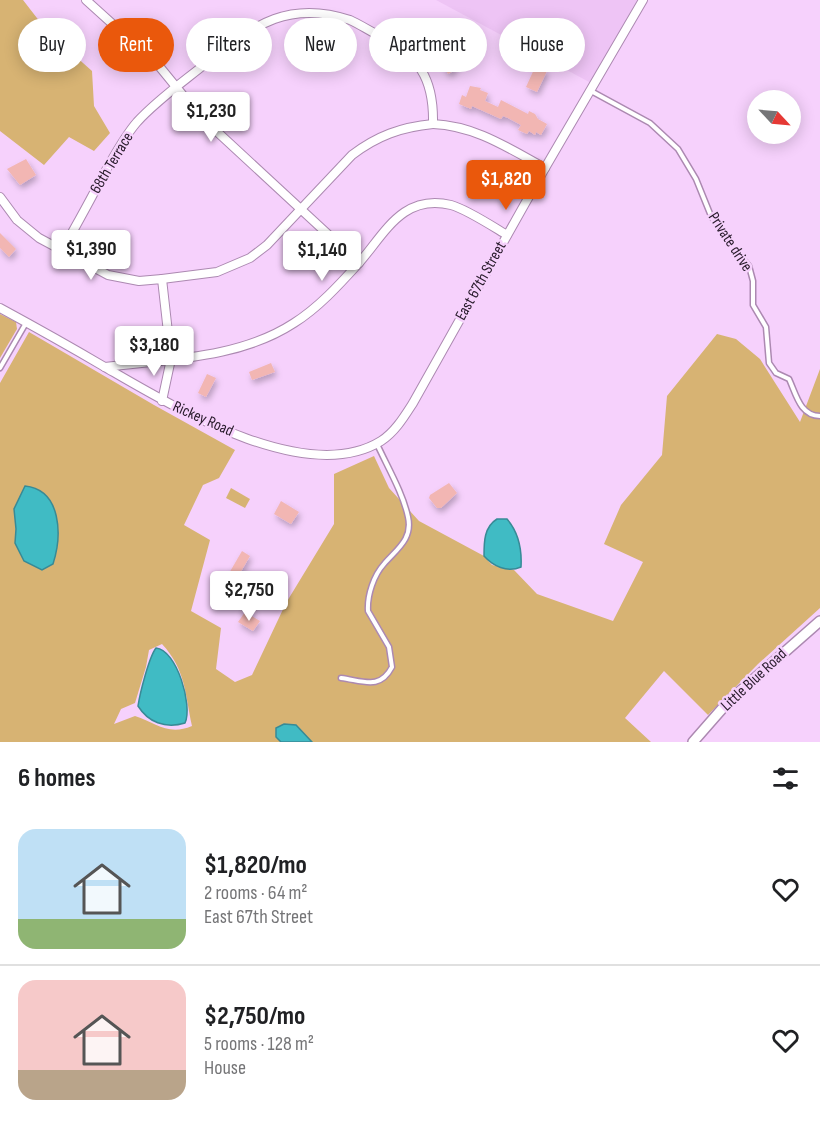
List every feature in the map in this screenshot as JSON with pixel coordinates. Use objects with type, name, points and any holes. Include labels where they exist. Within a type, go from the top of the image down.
[{"type":"street","points":[[86,0],[134,41],[177,87],[199,115],[359,263]]},
{"type":"street","name":"East 67th Street","points":[[388,436],[405,417],[545,168],[643,0]]},
{"type":"street","name":"68th Terrace","points":[[62,251],[110,161],[136,123],[230,44],[261,22],[295,12],[318,12],[352,21],[403,50],[418,63],[428,80],[432,93],[433,124]]},
{"type":"street","points":[[1,201],[26,228],[51,246],[108,275],[139,281],[217,272],[241,263],[267,245],[352,155],[367,144],[400,129],[433,124],[458,127],[485,135],[545,168]]},
{"type":"street","points":[[105,367],[203,355],[246,346],[294,323],[318,304],[359,263],[395,219],[409,209],[422,204],[453,205],[507,235]]},
{"type":"street","points":[[162,279],[171,358],[162,401]]},
{"type":"street","name":"Rickey Road","points":[[0,308],[162,401],[218,428],[295,453],[343,454],[377,443],[388,436]]},
{"type":"street","name":"Little Blue Road","points":[[697,740],[751,681],[820,621]]},
{"type":"lane","name":"Private drive","points":[[591,91],[650,123],[678,149],[696,179],[711,216],[721,233],[749,266],[753,281],[753,305],[766,327],[769,363],[776,373],[789,379],[802,409],[812,416],[820,416]]},
{"type":"lane","points":[[0,368],[26,322]]},
{"type":"lane","points":[[341,678],[378,682],[385,679],[393,667],[388,647],[368,611],[368,604],[376,576],[405,541],[408,517],[377,443]]},
{"type":"shaded area","points":[[0,0],[23,0],[37,18],[18,18],[18,72],[86,72],[86,66],[92,71],[94,106],[110,133],[94,151],[69,137],[44,165],[0,131]]},
{"type":"shaded area","points":[[436,0],[637,0],[591,83],[570,72],[585,72],[585,18],[499,18],[499,34],[487,27],[487,18],[470,18]]},
{"type":"shaded area","points":[[0,314],[16,322],[17,329],[0,358]]},
{"type":"shaded area","points":[[29,332],[235,450],[219,478],[203,485],[184,525],[210,540],[191,611],[221,628],[216,669],[235,682],[252,675],[286,603],[334,524],[334,474],[374,456],[389,488],[419,521],[484,556],[492,565],[514,570],[537,594],[613,621],[643,562],[604,544],[621,505],[662,455],[667,396],[717,334],[736,339],[760,359],[800,422],[820,369],[820,608],[758,664],[708,715],[664,671],[625,718],[651,742],[0,742],[0,383]],"holes":[[[162,644],[180,673],[192,726],[184,729],[169,729],[135,716],[114,724],[121,709],[135,703],[149,650]]]},
{"type":"shaded area","points":[[25,486],[37,489],[46,496],[56,516],[58,541],[56,553],[53,564],[42,570],[24,561],[15,543],[14,509]]},
{"type":"shaded area","points":[[231,488],[250,499],[245,508],[226,498]]},
{"type":"shaded area","points":[[497,519],[507,519],[517,536],[521,567],[501,568],[484,556],[487,531]]},
{"type":"shaded area","points":[[156,648],[164,651],[177,668],[187,704],[185,723],[171,725],[158,723],[142,712],[138,706],[148,667]]},
{"type":"shaded area","points":[[284,724],[296,725],[312,742],[281,742],[276,737],[276,728]]},
{"type":"building","points":[[533,72],[547,72],[537,92],[526,87]]},
{"type":"building","points":[[470,86],[481,88],[480,90],[488,93],[485,101],[498,107],[501,100],[528,114],[529,111],[535,114],[538,119],[547,124],[541,135],[536,132],[535,135],[529,131],[527,134],[518,130],[521,125],[503,116],[501,119],[472,106],[471,109],[459,104],[462,95],[466,97]]},
{"type":"building","points":[[26,159],[36,175],[20,185],[7,169]]},
{"type":"building","points":[[0,233],[16,249],[9,257],[0,248]]},
{"type":"building","points":[[271,363],[275,372],[252,380],[249,372]]},
{"type":"building","points":[[207,374],[216,378],[206,397],[198,393]]},
{"type":"building","points":[[449,483],[457,493],[441,508],[437,508],[429,498],[430,495]]},
{"type":"building","points":[[281,501],[299,512],[291,524],[274,514]]},
{"type":"building","points":[[242,551],[250,556],[229,592],[221,587]]},
{"type":"building","points":[[245,612],[260,621],[253,631],[238,622]]}]
